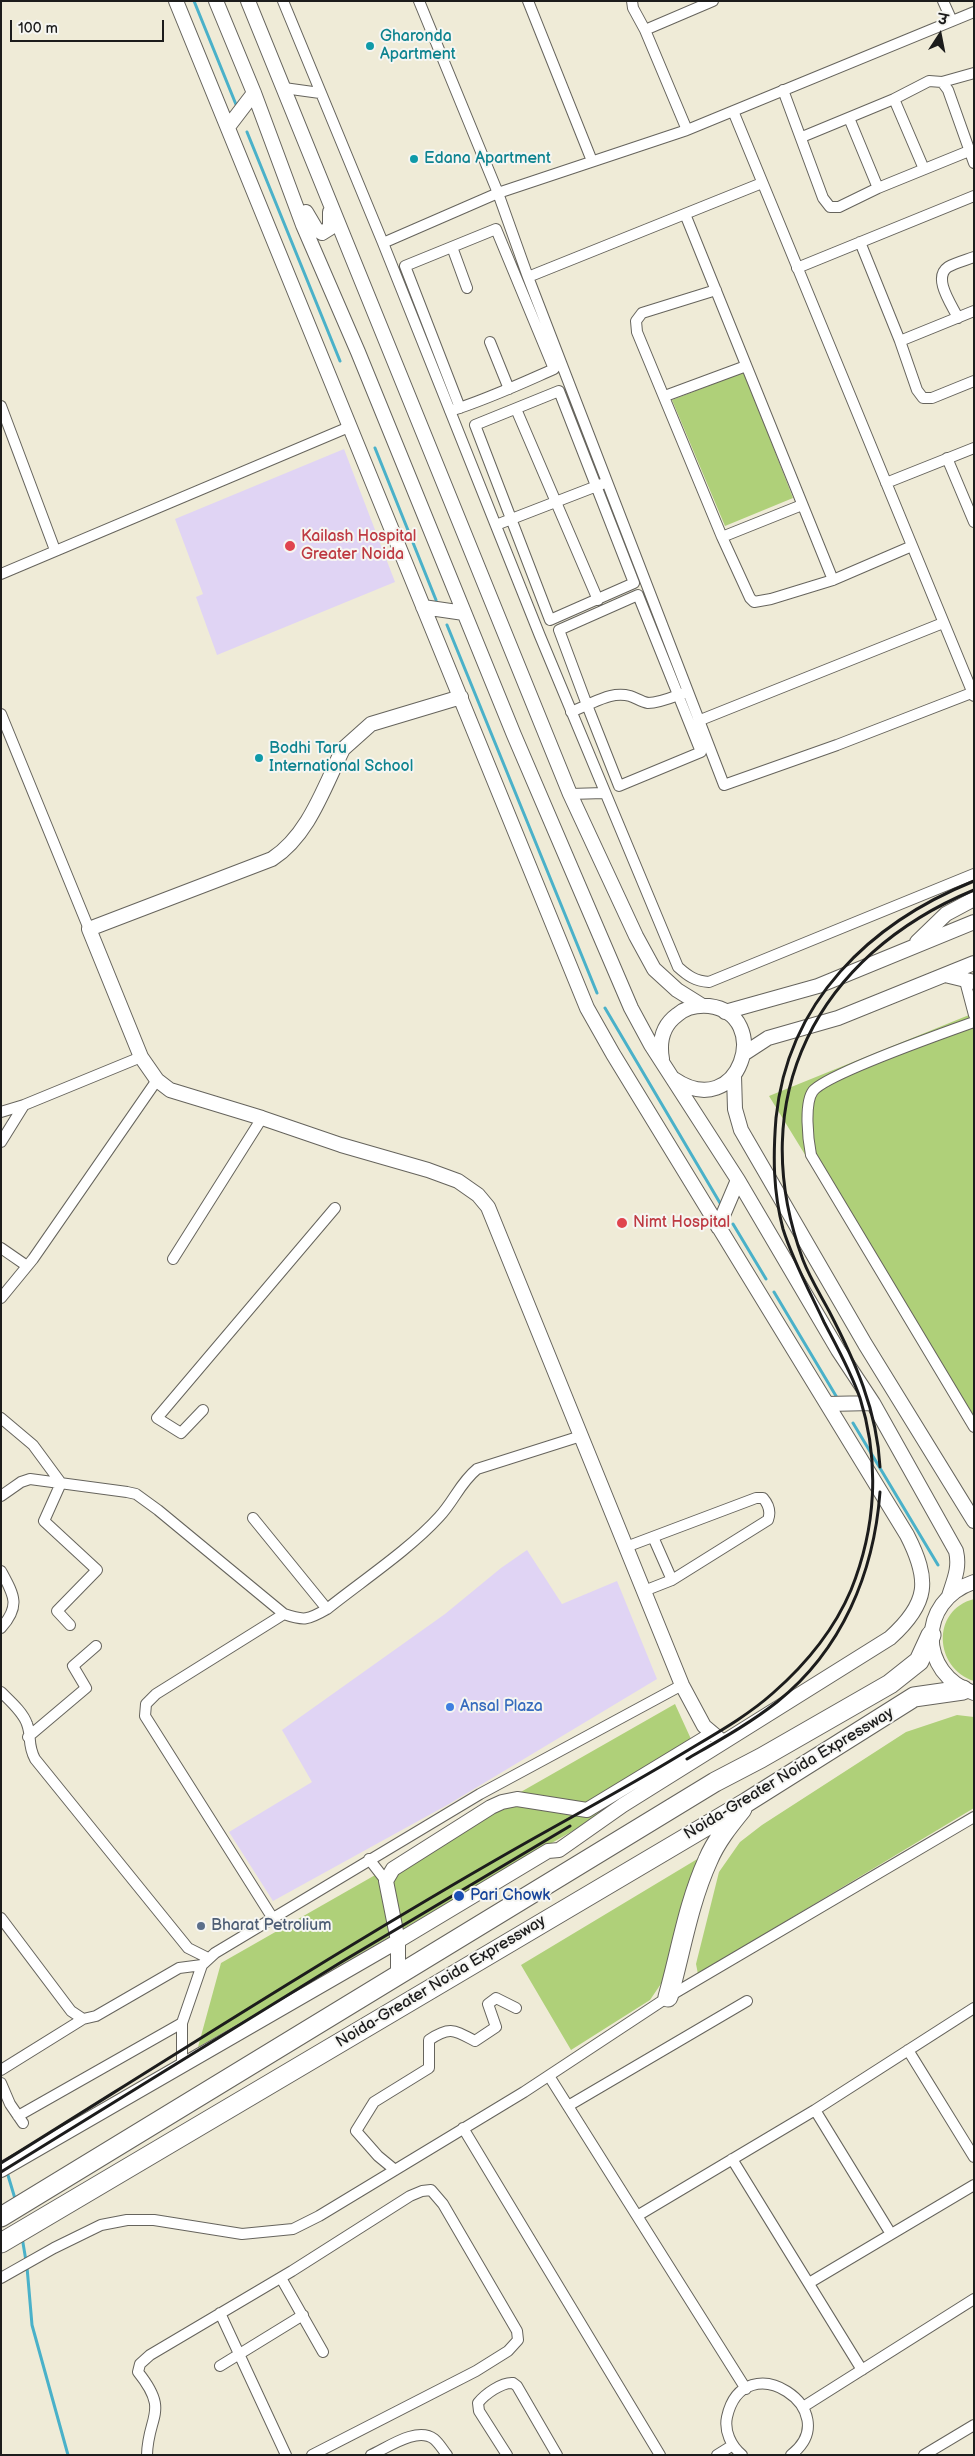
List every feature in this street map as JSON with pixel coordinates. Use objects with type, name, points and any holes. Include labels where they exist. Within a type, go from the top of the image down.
[{"type":"highway","name":"Noida-Greater Noida Expressway","points":[[1,2217],[715,1782],[761,1758],[890,1684],[919,1661],[931,1635]]},
{"type":"highway","name":"Noida-Greater Noida Expressway","points":[[1,2243],[747,1802],[914,1697],[969,1692]]},
{"type":"highway","points":[[668,1997],[694,1896],[708,1860],[720,1838],[747,1802]]},
{"type":"street","points":[[1,2170],[398,1941],[548,1852],[558,1850],[623,1805],[890,1638],[907,1623],[920,1598],[923,1574],[918,1556],[613,1054],[587,1008],[176,1]]},
{"type":"street","points":[[216,1],[254,93],[293,197],[464,613],[631,1008],[651,1045],[738,1180],[838,1350],[873,1403],[956,1551],[958,1571],[949,1596]]},
{"type":"street","points":[[248,1],[570,794],[636,936],[654,969],[678,990],[701,1005],[724,1012],[737,1022],[744,1037],[744,1054],[741,1066],[734,1076],[720,1086],[704,1090],[693,1088],[674,1078]]},
{"type":"street","points":[[283,1],[393,270],[455,409]]},
{"type":"street","points":[[419,1],[498,193],[602,484],[682,693],[701,752],[619,786],[558,630],[638,595],[682,693],[698,721],[724,785],[973,693],[733,110]]},
{"type":"street","points":[[528,1],[592,160]]},
{"type":"street","points":[[632,1],[633,8],[645,30],[687,130]]},
{"type":"street","points":[[645,30],[713,1]]},
{"type":"street","points":[[943,1],[952,21]]},
{"type":"street","points":[[383,243],[498,193],[592,160],[687,130],[974,12]]},
{"type":"street","points":[[802,137],[894,99],[929,81],[942,82],[974,73]]},
{"type":"street","points":[[942,82],[948,90],[974,163]]},
{"type":"street","points":[[284,88],[320,93]]},
{"type":"street","points":[[783,90],[823,198],[830,207],[839,207],[878,188],[969,151]]},
{"type":"street","points":[[228,127],[254,93]]},
{"type":"street","points":[[894,99],[924,169]]},
{"type":"street","points":[[849,118],[878,188]]},
{"type":"street","points":[[528,277],[762,183]]},
{"type":"street","points":[[797,268],[974,196]]},
{"type":"street","points":[[293,197],[302,204],[316,229],[322,233],[330,228],[330,206]]},
{"type":"street","points":[[685,214],[832,580]]},
{"type":"street","points":[[393,270],[496,229],[554,369],[509,389],[455,409]]},
{"type":"street","points":[[860,242],[900,341],[917,390],[923,398],[932,398],[974,380]]},
{"type":"street","points":[[452,247],[468,288]]},
{"type":"street","points":[[958,318],[942,282],[941,275],[947,268],[974,257]]},
{"type":"street","points":[[405,266],[496,525],[604,793],[678,967],[689,977],[698,981],[709,982],[974,874]]},
{"type":"street","points":[[716,290],[642,313],[636,321],[637,332],[722,537],[754,602],[771,599],[832,580],[912,546]]},
{"type":"street","points":[[900,341],[974,311]]},
{"type":"street","points":[[490,342],[509,389]]},
{"type":"street","points":[[664,396],[746,366]]},
{"type":"street","points":[[559,391],[602,484],[634,583],[550,620],[475,425],[516,409],[559,391]]},
{"type":"street","points":[[1,406],[55,550]]},
{"type":"street","points":[[516,409],[598,600]]},
{"type":"street","points":[[1,574],[349,428]]},
{"type":"street","points":[[886,483],[974,448]]},
{"type":"street","points":[[947,458],[973,518]]},
{"type":"street","points":[[496,525],[602,484]]},
{"type":"street","points":[[722,537],[802,505]]},
{"type":"street","points":[[423,607],[464,613]]},
{"type":"street","points":[[698,721],[943,622]]},
{"type":"street","points":[[571,712],[587,704],[619,694],[648,703],[682,693]]},
{"type":"street","points":[[89,929],[272,859],[286,850],[299,835],[343,749],[353,738],[371,724],[461,697]]},
{"type":"street","points":[[1,714],[141,1057],[157,1080],[180,1093],[341,1145],[428,1170],[458,1182],[478,1195],[488,1207],[682,1685],[704,1732],[704,1754]]},
{"type":"street","points":[[570,794],[604,793]]},
{"type":"street","points":[[913,946],[946,914],[974,899]]},
{"type":"street","points":[[724,1012],[818,986],[974,922]]},
{"type":"street","points":[[744,1054],[768,1038],[838,1018],[974,963]]},
{"type":"street","points":[[945,975],[969,981],[974,1015]]},
{"type":"street","points":[[662,1060],[661,1038],[672,1018],[690,1007],[701,1005]]},
{"type":"street","points":[[974,1022],[840,1074],[817,1087],[810,1096],[808,1115],[811,1155],[974,1426]]},
{"type":"street","points":[[1,1112],[24,1105],[141,1057]]},
{"type":"street","points":[[734,1076],[735,1109],[741,1130],[865,1344],[974,1521]]},
{"type":"street","points":[[1,1298],[27,1266],[157,1080]]},
{"type":"street","points":[[1,1142],[24,1105]]},
{"type":"street","points":[[173,1259],[262,1118]]},
{"type":"street","points":[[718,1227],[738,1180]]},
{"type":"street","points":[[203,1410],[181,1433],[157,1418],[335,1208]]},
{"type":"street","points":[[1,1248],[27,1266]]},
{"type":"street","points":[[827,1404],[873,1403]]},
{"type":"street","points":[[1,1418],[34,1445],[61,1483]]},
{"type":"street","points":[[1,1496],[12,1487],[26,1480],[136,1494],[284,1614],[301,1620],[313,1617],[327,1609],[425,1531],[441,1516],[466,1479],[477,1470],[581,1436]]},
{"type":"street","points":[[61,1483],[44,1521],[98,1570],[57,1611],[70,1625]]},
{"type":"street","points":[[626,1547],[756,1498],[763,1498],[767,1503],[771,1514],[768,1520],[672,1580],[644,1591]]},
{"type":"street","points":[[253,1518],[327,1609]]},
{"type":"street","points":[[653,1537],[672,1580]]},
{"type":"street","points":[[1,1571],[12,1592],[15,1609],[1,1628]]},
{"type":"street","points":[[969,1692],[949,1680],[939,1667],[933,1651],[931,1635],[934,1620],[940,1607],[949,1596],[963,1586],[974,1582]]},
{"type":"street","points":[[272,1917],[145,1716],[146,1704],[156,1694],[284,1614]]},
{"type":"street","points":[[28,1737],[86,1688],[73,1666],[96,1646]]},
{"type":"street","points":[[1,2070],[83,2019],[96,2016],[179,1968],[205,1962],[272,1917],[494,1786],[682,1685]]},
{"type":"street","points":[[1,1692],[28,1724],[29,1748],[35,1758],[70,1804],[188,1948],[205,1962]]},
{"type":"street","points":[[704,1732],[723,1742]]},
{"type":"street","points":[[386,1880],[393,1869],[491,1807],[502,1802],[517,1799],[587,1810],[704,1732]]},
{"type":"street","points":[[494,1786],[502,1802]]},
{"type":"street","points":[[1,2278],[54,2248],[101,2225],[127,2220],[154,2220],[242,2234],[293,2229],[319,2216],[548,2076],[668,1997],[974,1817]]},
{"type":"street","points":[[558,1850],[582,1863]]},
{"type":"street","points":[[369,1860],[386,1880],[398,1941],[398,1975]]},
{"type":"street","points":[[1,1918],[71,2011],[83,2019]]},
{"type":"street","points":[[182,2066],[182,2023],[205,1962]]},
{"type":"street","points":[[395,2170],[378,2156],[356,2131],[374,2102],[429,2068],[429,2040],[443,2031],[458,2032],[475,2041],[496,2028],[488,2004],[496,1998],[516,2008]]},
{"type":"street","points":[[568,2106],[747,2002]]},
{"type":"street","points":[[637,2216],[815,2110],[974,2008]]},
{"type":"street","points":[[1,2083],[20,2120],[182,2023]]},
{"type":"street","points":[[908,2050],[974,2157]]},
{"type":"street","points":[[548,2076],[746,2389]]},
{"type":"street","points":[[815,2110],[891,2234]]},
{"type":"street","points":[[463,2128],[660,2455]]},
{"type":"street","points":[[732,2159],[862,2370]]},
{"type":"street","points":[[809,2283],[974,2185]]},
{"type":"street","points":[[147,2455],[157,2406],[151,2388],[138,2372],[140,2364],[150,2355],[281,2278],[410,2196],[422,2191],[431,2190],[443,2204],[517,2331],[518,2337],[515,2345],[476,2371],[312,2455]]},
{"type":"street","points":[[281,2278],[323,2352]]},
{"type":"street","points":[[803,2407],[974,2299]]},
{"type":"street","points":[[220,2313],[286,2455]]},
{"type":"street","points":[[220,2366],[302,2315]]},
{"type":"street","points":[[507,2455],[479,2411],[478,2403],[482,2398],[508,2382],[513,2382],[556,2455]]},
{"type":"street","points":[[742,2455],[733,2445],[728,2434],[726,2421],[729,2408],[736,2397],[746,2389],[765,2384],[785,2388],[796,2396],[803,2407],[806,2418],[806,2430],[802,2441],[791,2455]]},
{"type":"street","points":[[924,2455],[974,2425]]},
{"type":"street","points":[[371,2455],[414,2436],[425,2435],[434,2439],[447,2455]]},
{"type":"street","points":[[717,2455],[733,2445]]},
{"type":"shaded area","points":[[344,449],[395,582],[217,655],[196,597],[203,594],[175,519]]},
{"type":"shaded area","points":[[527,1550],[562,1604],[617,1581],[657,1679],[449,1804],[273,1901],[229,1832],[312,1782],[282,1730],[445,1614],[501,1568]]},
{"type":"green space","points":[[744,372],[793,498],[725,526],[672,400]]},
{"type":"green space","points":[[974,1013],[974,1430],[769,1096]]},
{"type":"green space","points":[[974,1599],[974,1681],[961,1674],[951,1664],[945,1652],[943,1639],[945,1626],[950,1615],[960,1605]]},
{"type":"green space","points":[[675,1704],[696,1750],[687,1765],[198,2047],[221,1963]]},
{"type":"green space","points":[[957,1715],[974,1717],[974,1808],[698,1974],[696,1964],[719,1872],[740,1842],[762,1825],[906,1732]]},
{"type":"green space","points":[[699,1858],[671,1969],[650,2000],[571,2050],[521,1965]]},
{"type":"waterway","points":[[194,1],[237,107]]},
{"type":"waterway","points":[[247,132],[340,361]]},
{"type":"waterway","points":[[375,448],[436,600]]},
{"type":"waterway","points":[[447,625],[597,993]]},
{"type":"waterway","points":[[605,1008],[720,1203]]},
{"type":"waterway","points":[[733,1224],[766,1279]]},
{"type":"waterway","points":[[774,1292],[839,1401]]},
{"type":"waterway","points":[[853,1423],[938,1565]]},
{"type":"waterway","points":[[7,2172],[16,2202]]},
{"type":"waterway","points":[[22,2237],[26,2261]]},
{"type":"waterway","points":[[27,2267],[32,2325],[68,2455]]},
{"type":"railway","points":[[1,2163],[370,1934],[657,1769],[728,1726],[751,1711],[773,1693],[818,1646],[844,1605],[859,1567],[870,1519],[873,1471],[871,1446],[860,1398],[848,1369],[797,1265],[783,1229],[776,1187],[774,1146],[776,1118],[784,1076],[797,1038],[816,1003],[840,971],[869,944],[901,919],[936,898],[974,881]]},
{"type":"railway","points":[[880,1467],[874,1426],[863,1386],[848,1348],[803,1260],[787,1200],[782,1143],[789,1089],[807,1039],[835,993],[873,952],[919,918],[974,890]]},
{"type":"railway","points":[[687,1759],[722,1739],[777,1702],[820,1659],[837,1634],[851,1608],[862,1580],[871,1552],[880,1492]]},
{"type":"railway","points":[[1,2172],[343,1961],[570,1826]]},
{"type":"place","name":"Gharonda Apartment","points":[[370,46]]},
{"type":"place","name":"Edana Apartment","points":[[414,159]]},
{"type":"place","name":"Kailash Hospital Greater Noida","points":[[290,546]]},
{"type":"place","name":"Bodhi Taru International School","points":[[259,758]]},
{"type":"place","name":"Nimt Hospital","points":[[622,1223]]},
{"type":"place","name":"Ansal Plaza","points":[[450,1707]]},
{"type":"place","name":"Pari Chowk","points":[[459,1896]]},
{"type":"place","name":"Bharat Petrolium","points":[[201,1926]]}]
